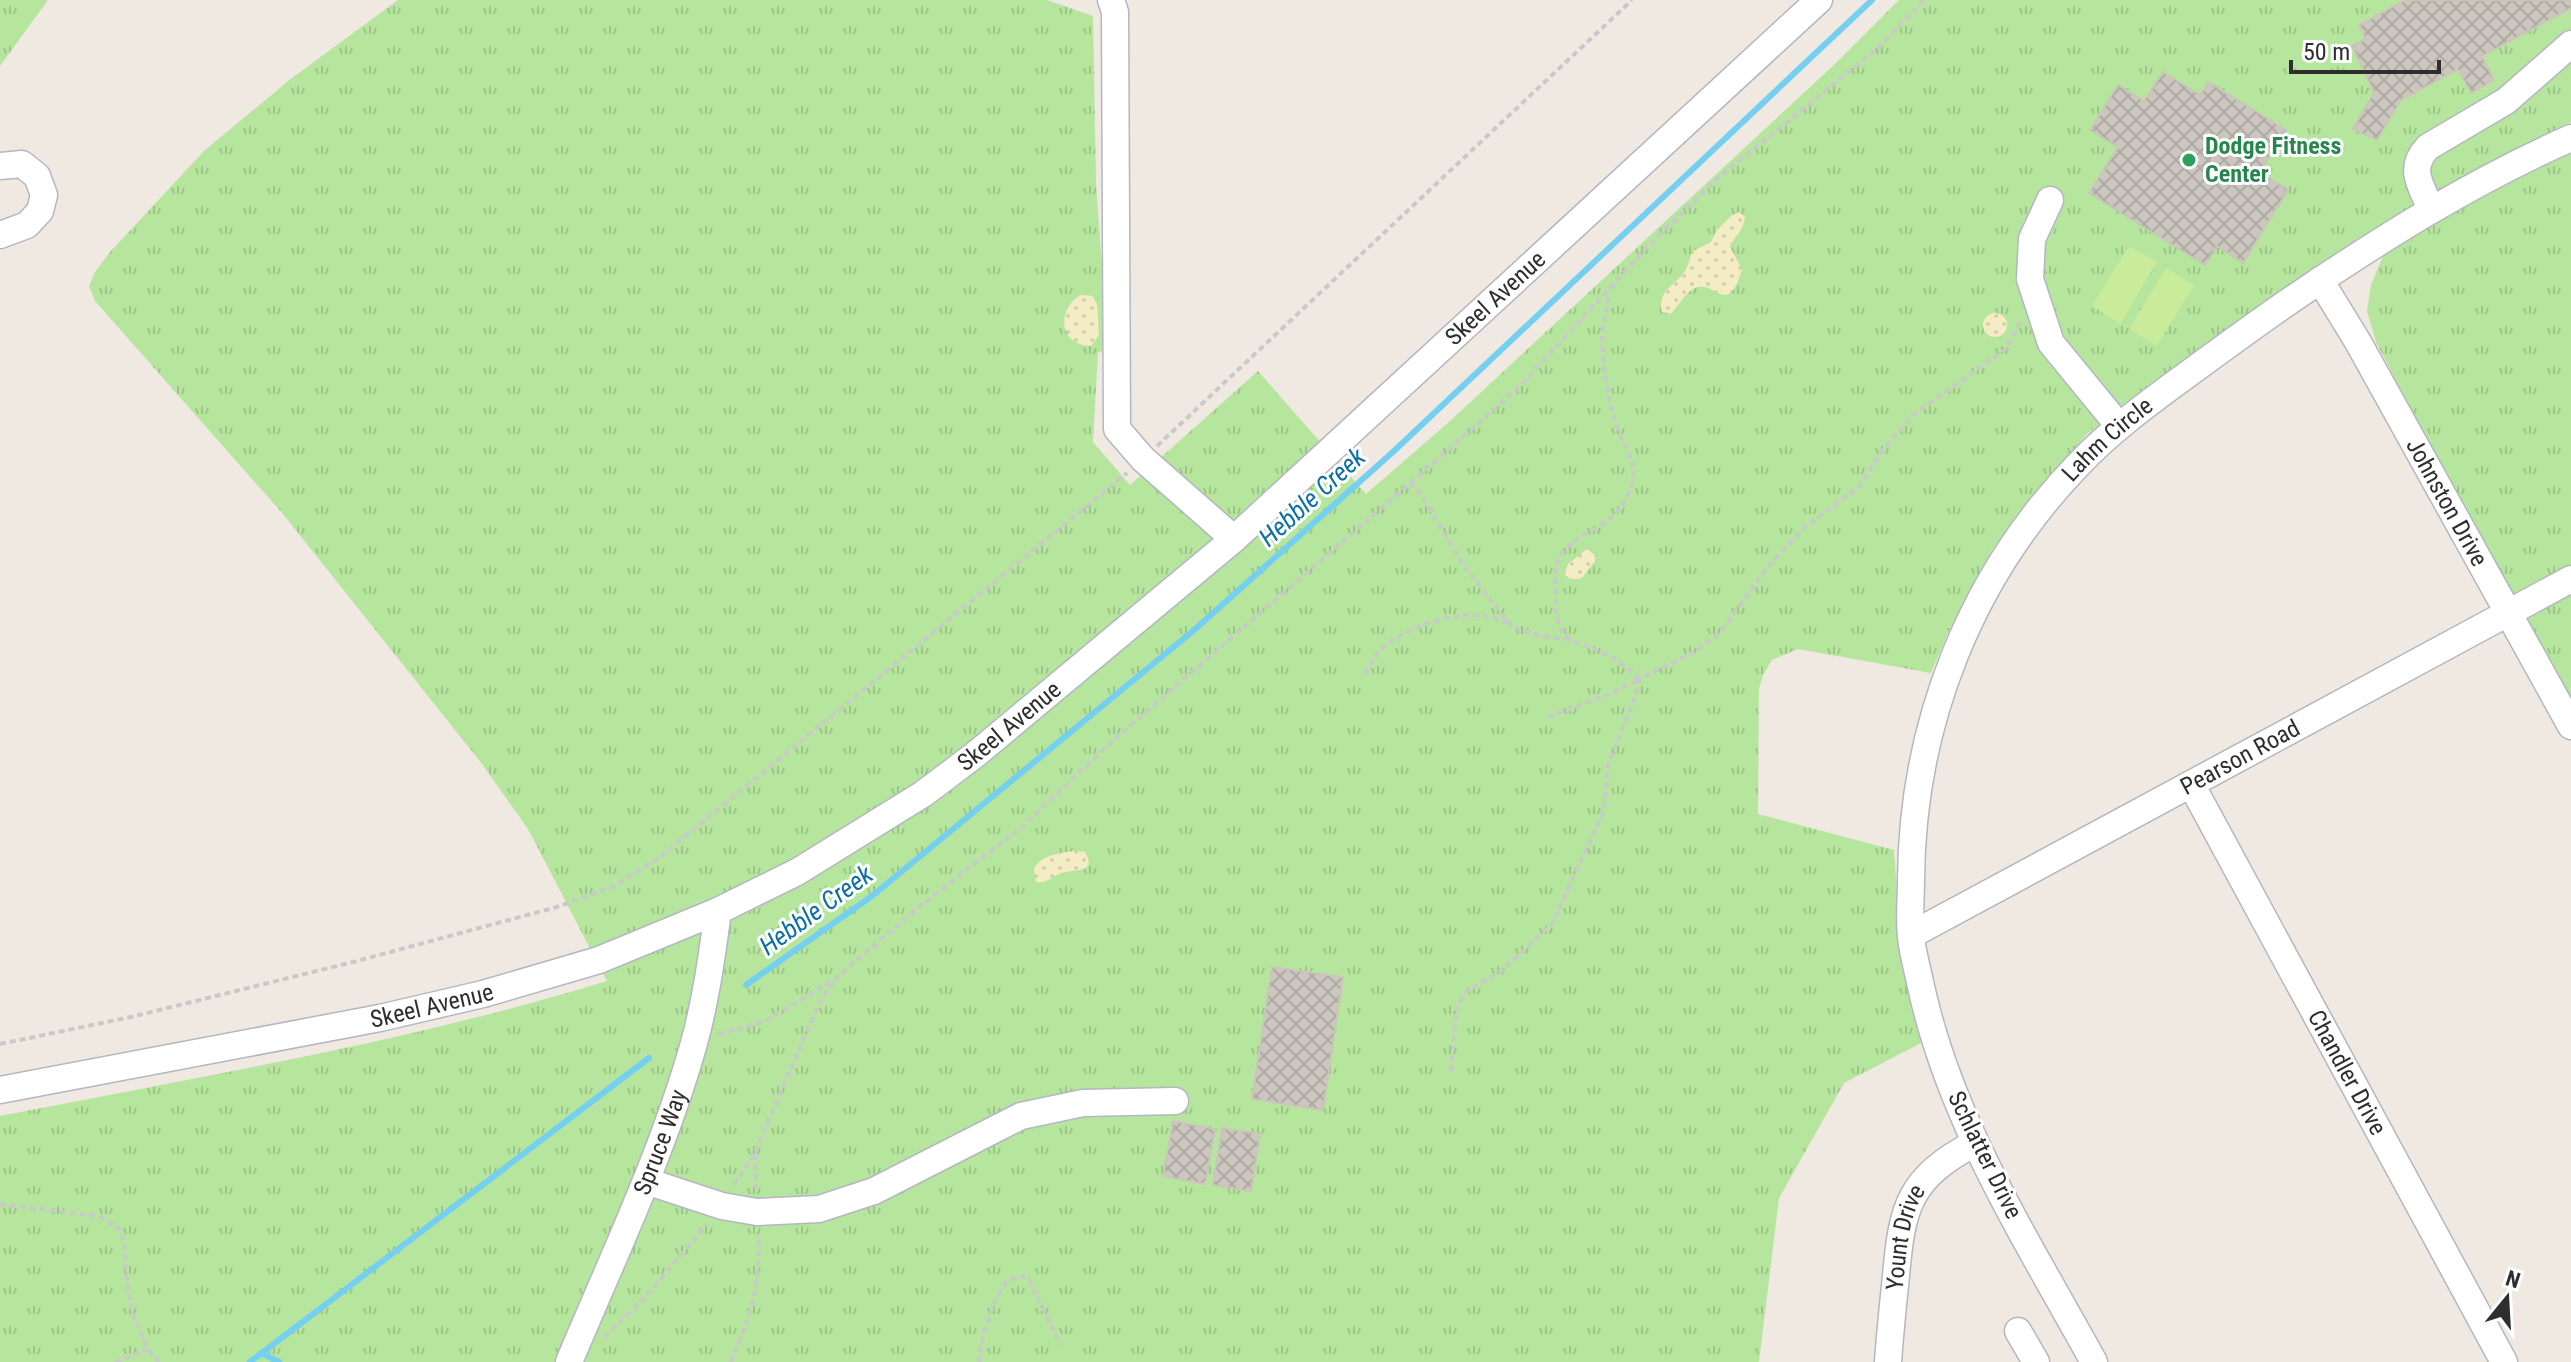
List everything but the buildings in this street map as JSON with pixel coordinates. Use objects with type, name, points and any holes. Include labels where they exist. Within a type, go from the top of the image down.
[{"type":"street","points":[[1111,0],[1115,28],[1117,429],[1143,459],[1234,539]]},
{"type":"street","name":"Skeel Avenue","points":[[0,1090],[380,1018],[483,994],[599,960],[718,911],[797,872],[923,794],[976,754],[1234,539],[1819,0]]},
{"type":"street","points":[[2431,209],[2418,180],[2420,156],[2428,147],[2506,101],[2571,44]]},
{"type":"street","name":"Lahm Circle","points":[[1911,935],[1911,848],[1922,758],[1946,675],[1962,636],[1982,594],[2029,522],[2080,462],[2119,426],[2266,317],[2431,209],[2478,182],[2571,138]]},
{"type":"street","points":[[0,166],[22,164],[37,176],[44,195],[40,211],[27,225],[0,235]]},
{"type":"street","points":[[2050,200],[2032,239],[2030,279],[2051,343],[2119,426]]},
{"type":"street","name":"Johnston Drive","points":[[2320,280],[2571,726]]},
{"type":"street","name":"Pearson Road","points":[[1911,935],[2571,579]]},
{"type":"street","name":"Chandler Drive","points":[[2191,784],[2504,1362]]},
{"type":"street","name":"Spruce Way","points":[[569,1362],[646,1181],[694,1042],[708,980],[718,911]]},
{"type":"street","name":"Schlatter Drive","points":[[1911,935],[1937,1048],[1975,1143],[2094,1362]]},
{"type":"street","points":[[646,1181],[722,1206],[757,1212],[819,1209],[874,1191],[1021,1116],[1083,1103],[1175,1101]]},
{"type":"street","name":"Yount Drive","points":[[1888,1362],[1900,1232],[1909,1203],[1921,1183],[1940,1163],[1975,1143]]},
{"type":"street","points":[[2018,1331],[2036,1362]]},
{"type":"path","points":[[0,1044],[131,1017],[557,907],[612,887],[659,858],[1143,459],[1632,0]]},
{"type":"path","points":[[694,1042],[765,1021],[835,979],[919,907],[1024,825],[1117,737],[1520,386],[1655,239],[1717,179],[1878,48],[1925,0]]},
{"type":"path","points":[[1569,640],[1557,622],[1556,566],[1566,549],[1619,511],[1632,480],[1633,470],[1618,429],[1605,368],[1602,329],[1609,305],[1608,291]]},
{"type":"path","points":[[1548,717],[1640,679],[1696,651],[1720,633],[1767,568],[1803,529],[1861,485],[1880,453],[1913,415],[2006,349],[2022,319]]},
{"type":"path","points":[[1410,483],[1419,492],[1463,565],[1510,624]]},
{"type":"path","points":[[1365,674],[1377,653],[1403,634],[1439,621],[1477,615],[1524,631],[1569,640],[1616,660],[1640,679]]},
{"type":"path","points":[[1451,1071],[1456,1009],[1464,993],[1504,969],[1552,924],[1604,811],[1608,764],[1640,679]]},
{"type":"path","points":[[731,1362],[751,1313],[760,1269],[755,1152]]},
{"type":"path","points":[[0,1204],[98,1216],[117,1226],[124,1242],[132,1312],[148,1349],[159,1362]]},
{"type":"path","points":[[979,1362],[997,1297],[1007,1281],[1022,1276],[1029,1281],[1061,1345]]},
{"type":"path","points":[[115,1362],[148,1349]]},
{"type":"green space","points":[[0,0],[48,0],[0,66]]},
{"type":"green space","points":[[398,0],[1047,0],[1093,16],[1096,183],[1108,351],[1098,352],[1093,442],[1130,485],[1258,371],[1366,494],[1450,421],[1836,63],[1899,0],[2571,0],[2571,122],[2481,167],[2405,212],[2154,382],[2087,434],[1992,550],[1949,631],[1931,673],[1798,649],[1772,660],[1759,689],[1758,814],[1894,850],[1900,937],[1921,1043],[1844,1083],[1779,1198],[1759,1362],[0,1362],[0,1116],[381,1040],[607,981],[528,829],[482,764],[283,514],[95,301],[89,286],[110,252],[205,150],[292,78]]},
{"type":"green space","points":[[2571,145],[2571,702],[2395,379],[2376,342],[2367,311],[2371,285],[2383,256],[2407,232]]},
{"type":"green space","points":[[2129,246],[2157,262],[2120,324],[2092,306]]},
{"type":"green space","points":[[2166,268],[2194,285],[2157,346],[2129,329]]},
{"type":"sand","points":[[1739,212],[1745,217],[1744,222],[1730,247],[1742,269],[1731,292],[1726,295],[1708,288],[1693,289],[1671,314],[1662,312],[1662,298],[1682,275],[1693,251],[1711,242],[1717,230]]},
{"type":"sand","points":[[1080,295],[1092,296],[1097,304],[1099,335],[1091,346],[1072,340],[1064,326],[1067,310]]},
{"type":"sand","points":[[1995,313],[2003,317],[2007,325],[2003,333],[1995,337],[1987,333],[1983,325],[1987,317]]},
{"type":"sand","points":[[1587,549],[1595,555],[1595,561],[1582,578],[1571,580],[1564,574],[1568,564]]},
{"type":"sand","points":[[1085,852],[1087,867],[1036,882],[1034,869],[1037,864],[1051,856]]},
{"type":"waterway","name":"Hebble Creek","points":[[746,985],[872,896],[1193,631],[1394,451],[1872,0]]},
{"type":"waterway","name":"Hebble Creek","points":[[250,1362],[649,1058]]},
{"type":"waterway","points":[[261,1353],[279,1362]]},
{"type":"place","name":"Dodge Fitness Center","points":[[2189,160]]}]
